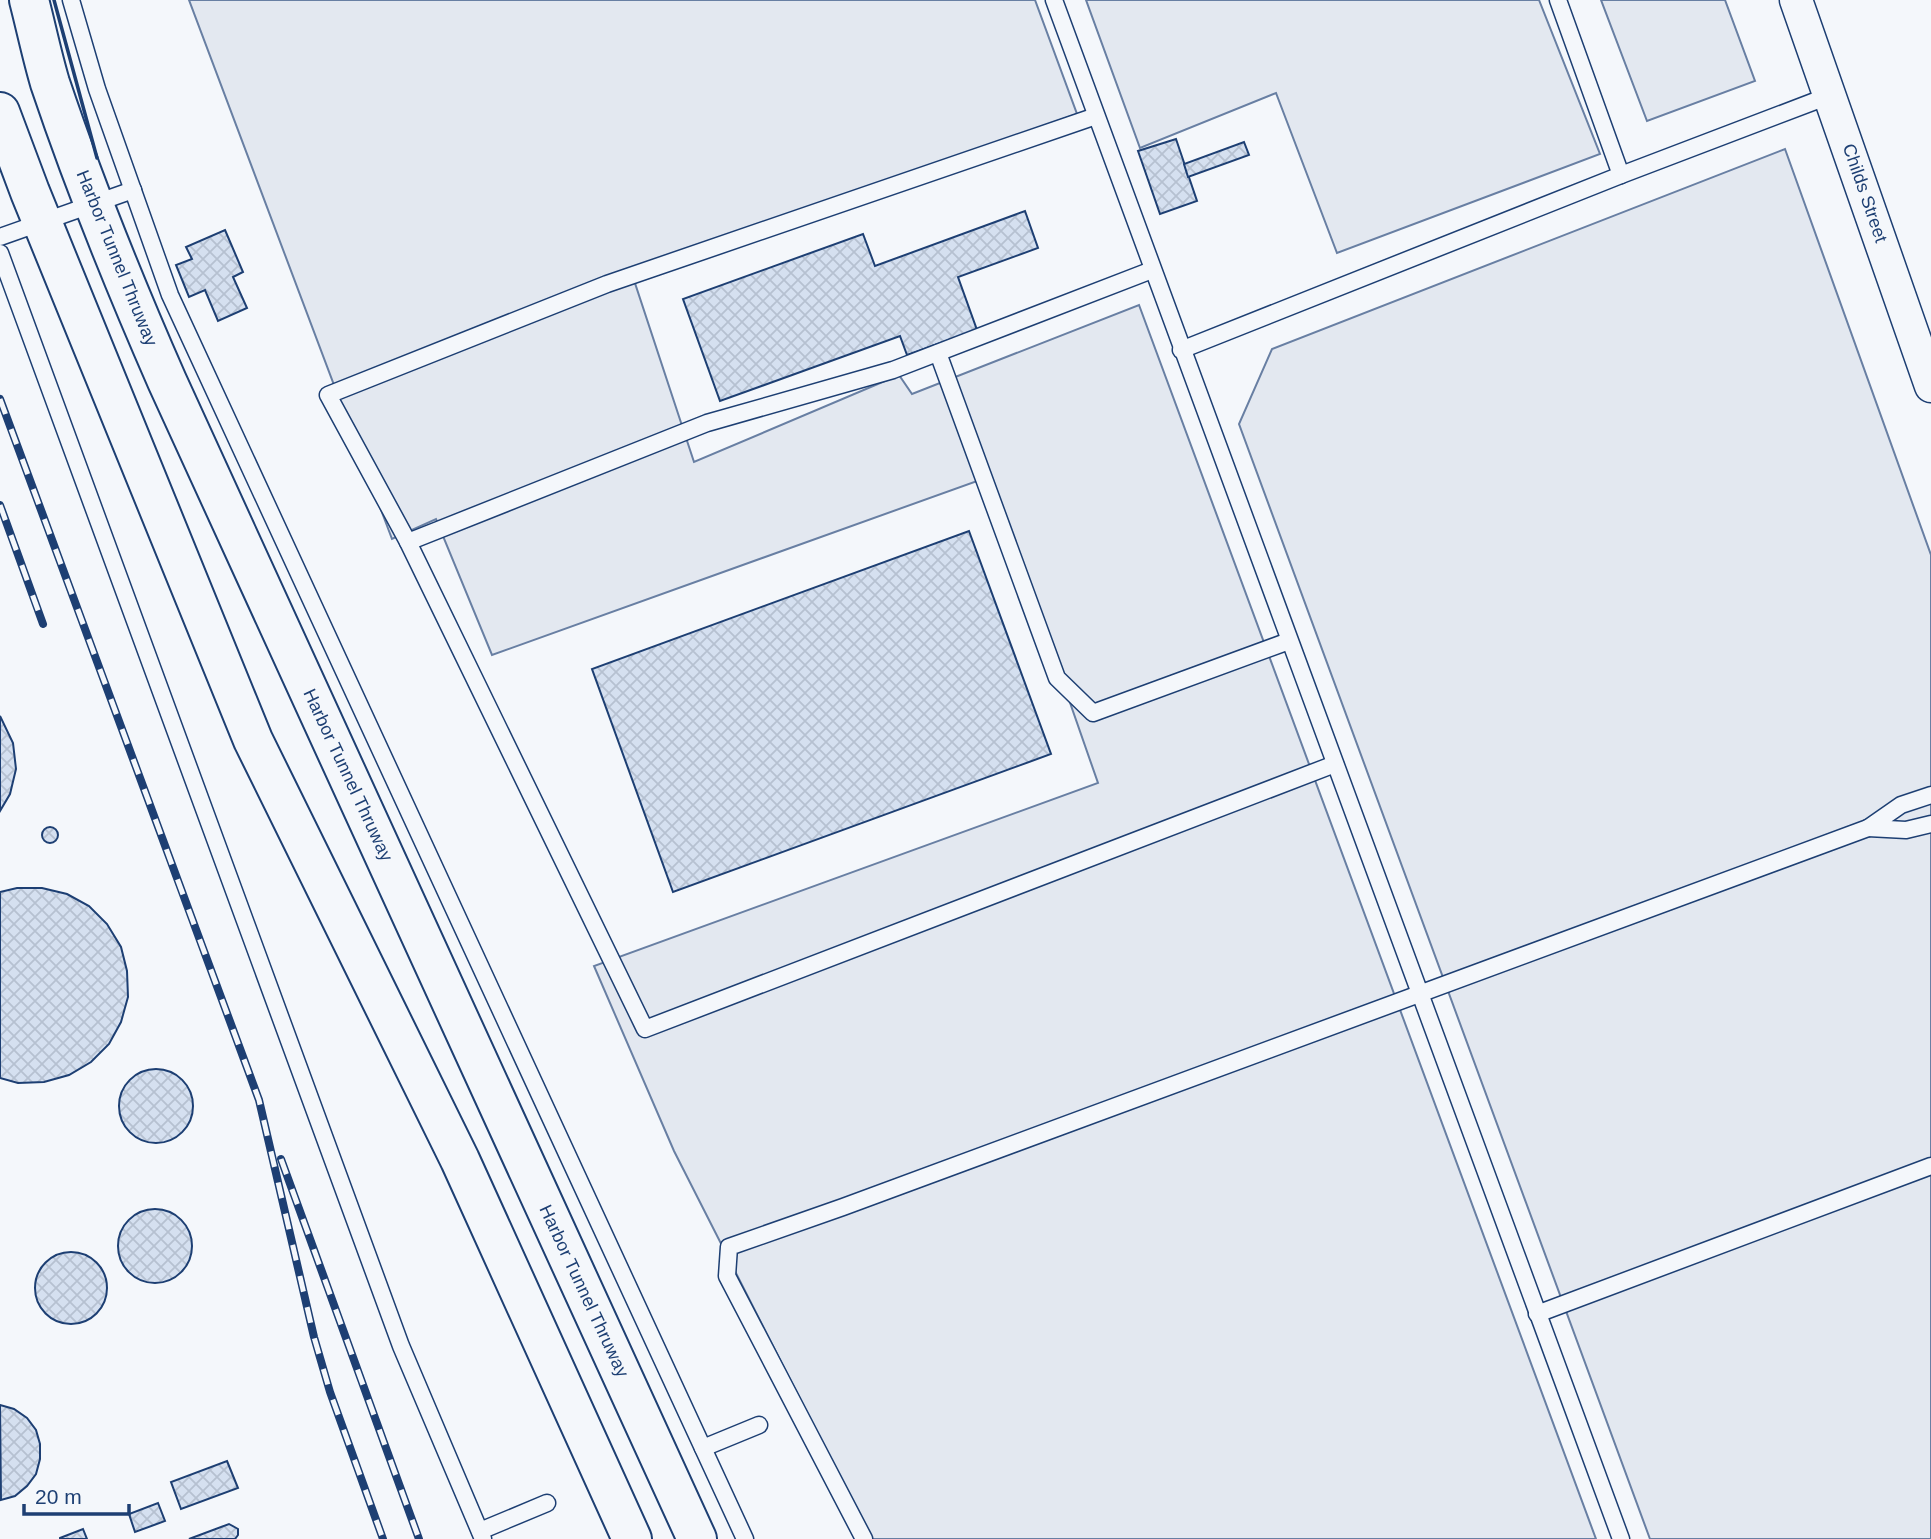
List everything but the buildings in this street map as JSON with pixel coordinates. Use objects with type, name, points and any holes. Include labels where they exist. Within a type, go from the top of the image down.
[{"type":"highway","name":"Harbor Tunnel Thruway","points":[[29,0],[50,80],[113,257],[167,381],[697,1539]]},
{"type":"highway","points":[[0,113],[253,740],[460,1160],[632,1539]]},
{"type":"street","name":"Childs Street","points":[[1796,0],[1931,386]]},
{"type":"lane","points":[[71,0],[97,89],[175,307],[745,1539]]},
{"type":"lane","points":[[1054,0],[1620,1539]]},
{"type":"lane","points":[[1558,0],[1621,175]]},
{"type":"lane","points":[[1181,350],[1621,175],[1831,95]]},
{"type":"lane","points":[[1096,116],[607,284],[328,395],[408,542],[645,1029],[1335,764]]},
{"type":"lane","points":[[0,237],[133,190]]},
{"type":"lane","points":[[0,253],[401,1346],[482,1535],[547,1503]]},
{"type":"lane","points":[[408,542],[707,423],[893,370],[1152,270]]},
{"type":"lane","points":[[938,353],[1056,678],[1093,713],[1289,641]]},
{"type":"lane","points":[[864,1539],[727,1276],[729,1247],[843,1208],[1868,828],[1900,805],[1931,795]]},
{"type":"lane","points":[[1868,828],[1906,830],[1931,824]]},
{"type":"lane","points":[[1538,1314],[1931,1166]]},
{"type":"lane","points":[[703,1448],[759,1425]]},
{"type":"shaded area","points":[[189,0],[1035,0],[1077,114],[631,271],[694,462],[899,375],[912,394],[1139,305],[1596,1539],[871,1539],[674,1151],[594,966],[1098,783],[991,476],[492,655],[436,519],[392,539]]},
{"type":"shaded area","points":[[1086,0],[1539,0],[1600,154],[1337,253],[1276,93],[1140,148]]},
{"type":"shaded area","points":[[1601,0],[1725,0],[1755,81],[1647,121]]},
{"type":"shaded area","points":[[1785,149],[1931,555],[1931,1539],[1650,1539],[1239,424],[1272,349]]},
{"type":"railway","points":[[0,399],[259,1100],[314,1337],[330,1392],[383,1539]]},
{"type":"railway","points":[[0,505],[43,624]]},
{"type":"railway","points":[[281,1159],[419,1539]]},
{"type":"wall","points":[[54,0],[97,158]]}]
